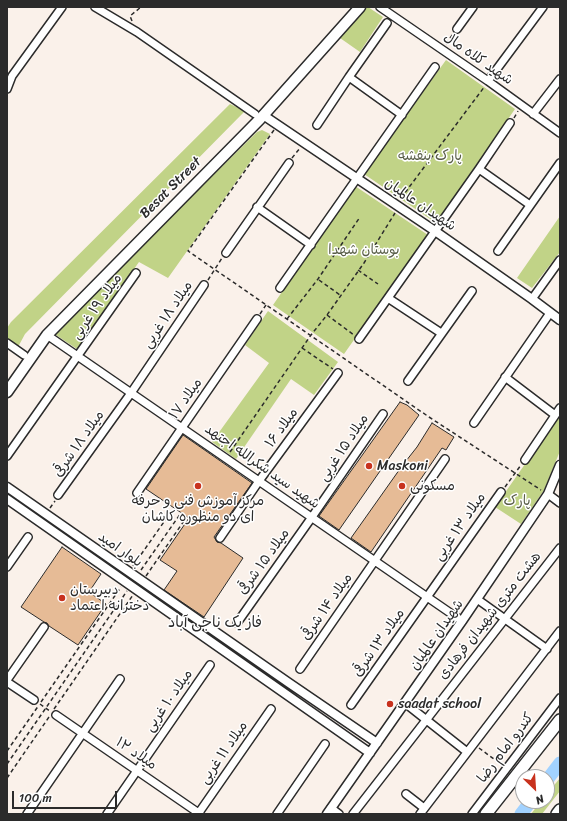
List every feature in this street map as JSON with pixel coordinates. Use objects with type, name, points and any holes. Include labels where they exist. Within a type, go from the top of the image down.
[{"type":"main road","name":"Besat Street","points":[[7,380],[41,331],[259,114],[350,7]]},
{"type":"main road","name":"Besat Street","points":[[7,392],[47,334],[360,7]]},
{"type":"main road","points":[[486,814],[560,720]]},
{"type":"main road","points":[[557,814],[560,810]]},
{"type":"street","points":[[7,89],[12,76],[62,7]]},
{"type":"street","points":[[95,7],[137,32],[259,114]]},
{"type":"street","name":"شهید کلاه مال","points":[[380,7],[488,81],[560,133]]},
{"type":"street","points":[[457,30],[473,7]]},
{"type":"street","points":[[488,81],[542,7]]},
{"type":"street","points":[[317,125],[387,23]]},
{"type":"street","points":[[280,288],[436,67]]},
{"type":"street","points":[[349,77],[402,115]]},
{"type":"street","points":[[533,114],[560,79]]},
{"type":"street","name":"شهیدان عالمیان","points":[[259,114],[435,231],[560,320]]},
{"type":"street","points":[[359,339],[510,123]]},
{"type":"street","points":[[226,253],[288,163]]},
{"type":"street","points":[[498,251],[560,163]]},
{"type":"street","points":[[479,169],[530,205]]},
{"type":"street","points":[[257,208],[311,244]]},
{"type":"street","points":[[532,299],[560,260]]},
{"type":"street","name":"میلاد ۱۹ غربی","points":[[7,456],[136,273]]},
{"type":"street","name":"میلاد ۱۸ غربی","points":[[131,393],[204,285]]},
{"type":"street","points":[[408,380],[472,291]]},
{"type":"street","points":[[388,298],[441,333]]},
{"type":"street","points":[[474,423],[550,313]]},
{"type":"street","name":"میلاد ۱۷","points":[[137,493],[257,319]]},
{"type":"street","name":"شهید سید شکرالله اجتهد","points":[[47,334],[462,621]]},
{"type":"street","points":[[7,343],[24,355]]},
{"type":"street","name":"میلاد ۱۶","points":[[220,538],[259,481],[338,373]]},
{"type":"street","points":[[505,377],[555,415]]},
{"type":"street","name":"میلاد ۱۸ شرقی","points":[[58,495],[131,393]]},
{"type":"street","points":[[525,460],[560,408]]},
{"type":"street","name":"میلاد ۱۵ غربی","points":[[312,517],[383,414]]},
{"type":"street","name":"میلاد ۱۴ شرقی","points":[[300,669],[445,459]]},
{"type":"street","name":"شهیدان عالمیان","points":[[329,811],[477,599],[546,493],[560,465]]},
{"type":"street","name":"بلوار امید","points":[[7,487],[377,743]]},
{"type":"street","name":"میلاد ۱۳ غربی","points":[[427,597],[501,492]]},
{"type":"street","points":[[546,493],[560,503]]},
{"type":"street","name":"بلوار امید","points":[[7,499],[370,753]]},
{"type":"street","name":"میلاد ۱۵ شرقی","points":[[237,623],[312,517]]},
{"type":"street","points":[[7,568],[28,537]]},
{"type":"street","name":"هشت متری شهیدان فرهادی","points":[[353,814],[560,548]]},
{"type":"street","points":[[113,573],[118,564]]},
{"type":"street","points":[[146,596],[152,588]]},
{"type":"street","name":"میلاد ۱۳ شرقی","points":[[351,705],[427,597]]},
{"type":"street","points":[[477,599],[547,649]]},
{"type":"street","points":[[37,702],[7,681],[44,627]]},
{"type":"street","points":[[406,794],[422,811],[560,631]]},
{"type":"street","name":"میلاد ۱۰ غربی","points":[[107,814],[210,665]]},
{"type":"street","points":[[27,814],[120,679]]},
{"type":"street","name":"کندرو امام رضا","points":[[472,814],[560,698]]},
{"type":"street","points":[[404,703],[468,752]]},
{"type":"street","name":"میلاد ۱۱ غربی","points":[[199,814],[271,708]]},
{"type":"street","name":"میلاد ۱۲","points":[[54,714],[199,814]]},
{"type":"street","points":[[277,814],[325,744]]},
{"type":"street","points":[[329,811],[339,814]]},
{"type":"path","points":[[137,32],[130,16],[141,7]]},
{"type":"path","points":[[442,50],[457,30]]},
{"type":"path","points":[[399,200],[488,81]]},
{"type":"path","points":[[510,123],[522,106]]},
{"type":"path","points":[[275,129],[188,251],[429,416],[546,493]]},
{"type":"path","points":[[288,163],[301,147]]},
{"type":"path","points":[[225,458],[311,335],[327,315],[396,212]]},
{"type":"path","points":[[287,319],[318,279],[360,217]]},
{"type":"path","name":"میلاد ۱۸ غربی","points":[[204,285],[226,253]]},
{"type":"path","points":[[358,270],[378,284]]},
{"type":"path","points":[[318,279],[340,295]]},
{"type":"path","points":[[257,319],[266,305]]},
{"type":"path","points":[[327,315],[359,339]]},
{"type":"path","points":[[302,348],[338,373]]},
{"type":"path","name":"میلاد ۱۳ غربی","points":[[501,492],[525,460]]},
{"type":"path","name":"میلاد ۱۸ شرقی","points":[[48,511],[58,495]]},
{"type":"path","points":[[131,569],[173,509]]},
{"type":"path","points":[[138,574],[181,512]]},
{"type":"path","points":[[144,578],[186,518]]},
{"type":"path","points":[[7,751],[37,702],[122,585]]},
{"type":"path","points":[[7,764],[128,589]]},
{"type":"path","points":[[7,778],[54,714],[134,594]]},
{"type":"path","points":[[37,702],[54,714]]},
{"type":"path","points":[[474,744],[506,769]]},
{"type":"green space","points":[[366,7],[383,17],[360,52],[340,38]]},
{"type":"green space","name":"پارک بنفشه","points":[[446,60],[515,109],[436,223],[364,174]]},
{"type":"green space","points":[[230,104],[245,111],[25,334],[18,347],[7,340],[7,328],[11,322]]},
{"type":"green space","points":[[262,130],[270,134],[168,278],[139,262],[77,349],[53,333],[257,132]]},
{"type":"green space","name":"بوستان شهدا","points":[[355,186],[428,235],[344,354],[273,305]]},
{"type":"green space","points":[[560,216],[560,252],[532,288],[517,278]]},
{"type":"green space","points":[[268,311],[338,362],[314,395],[291,379],[236,459],[212,442],[269,363],[245,345]]},
{"type":"green space","name":"پارک","points":[[560,414],[560,451],[544,490],[521,524],[495,507]]},
{"type":"green space","points":[[560,778],[560,791],[555,797],[555,784]]},
{"type":"green space","points":[[535,809],[546,809],[542,814],[531,814]]},
{"type":"building","name":"Maskoni","points":[[400,402],[407,405],[419,415],[339,530],[319,516]]},
{"type":"building","name":"مسکونی","points":[[432,423],[454,437],[446,450],[442,448],[371,552],[351,538],[417,447]]},
{"type":"building","points":[[183,435],[252,483],[214,537],[217,542],[221,543],[243,558],[204,617],[164,590],[177,571],[160,560],[189,518],[146,489]]},
{"type":"building","name":"دبیرستان دخترانه اعتماد","points":[[62,547],[101,574],[89,592],[106,604],[78,645],[21,607]]},
{"type":"waterway","points":[[555,770],[560,763]]},
{"type":"waterway","points":[[521,814],[525,809]]},
{"type":"place","name":"Maskoni","points":[[369,466]]},
{"type":"place","name":"مرکز آموزش فنی و حرفه ای دو منظوره کاشان","points":[[198,486]]},
{"type":"place","name":"مسکونی","points":[[402,486]]},
{"type":"place","name":"دبیرستان دخترانه اعتماد","points":[[62,598]]},
{"type":"place","name":"saadat school","points":[[390,704]]},
{"type":"district","name":"فاز یک ناجی آباد","points":[[215,623]]}]
